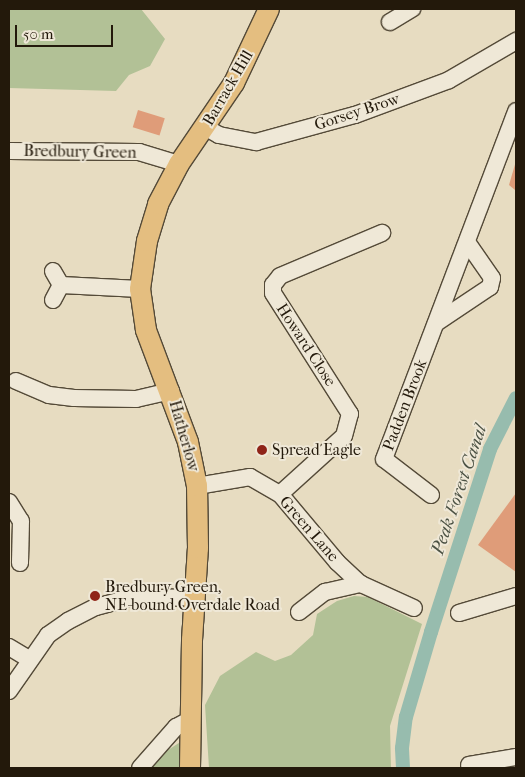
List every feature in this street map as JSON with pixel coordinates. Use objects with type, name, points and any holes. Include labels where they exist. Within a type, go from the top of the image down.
[{"type":"main road","name":"Barrack Hill","points":[[179,164],[234,83],[269,9]]},
{"type":"main road","name":"Hatherlow","points":[[179,164],[158,204],[147,240],[140,289],[146,330],[171,392],[188,442],[197,486],[198,548],[189,720],[190,768]]},
{"type":"street","points":[[390,22],[412,9]]},
{"type":"street","name":"Gorsey Brow","points":[[205,127],[234,139],[256,142],[355,115],[449,80],[510,45],[516,35]]},
{"type":"street","name":"Padden Brook","points":[[431,495],[384,459],[467,242],[511,142],[516,111]]},
{"type":"street","name":"Bredbury Green","points":[[9,151],[139,152],[179,164]]},
{"type":"street","name":"Howard Close","points":[[280,494],[344,436],[350,414],[273,293],[273,285],[280,276],[382,233]]},
{"type":"street","points":[[436,323],[490,287],[492,278],[467,242]]},
{"type":"street","points":[[53,300],[57,278],[140,289]]},
{"type":"street","points":[[16,381],[49,395],[83,399],[136,399],[171,392]]},
{"type":"street","name":"Green Lane","points":[[197,486],[250,477],[280,494],[337,562],[361,584],[414,608]]},
{"type":"street","points":[[9,502],[21,521],[20,563]]},
{"type":"street","points":[[299,612],[325,592],[361,584]]},
{"type":"street","points":[[459,613],[516,596]]},
{"type":"street","points":[[9,691],[29,659],[48,635],[96,607],[125,599],[194,597]]},
{"type":"street","points":[[9,647],[29,659]]},
{"type":"street","points":[[140,768],[176,727],[189,720]]},
{"type":"street","points":[[469,765],[516,757]]},
{"type":"green space","points":[[9,9],[141,9],[165,39],[150,66],[129,75],[116,91],[9,88]]},
{"type":"green space","points":[[354,596],[368,597],[422,624],[390,726],[391,768],[209,768],[205,705],[220,676],[256,652],[275,661],[291,655],[313,635],[317,614],[337,601]]},
{"type":"green space","points":[[182,741],[182,768],[150,768],[157,757]]},
{"type":"building","points":[[138,110],[165,118],[160,135],[133,127]]},
{"type":"building","points":[[516,161],[516,188],[515,190],[509,185]]},
{"type":"building","points":[[516,493],[516,572],[478,545]]},
{"type":"waterway","name":"Peak Forest Canal","points":[[403,768],[402,748],[406,717],[431,632],[490,449],[516,398]]},
{"type":"place","name":"Spread Eagle","points":[[262,450]]},
{"type":"place","name":"Bredbury Green, NE-bound Overdale Road","points":[[95,596]]}]
